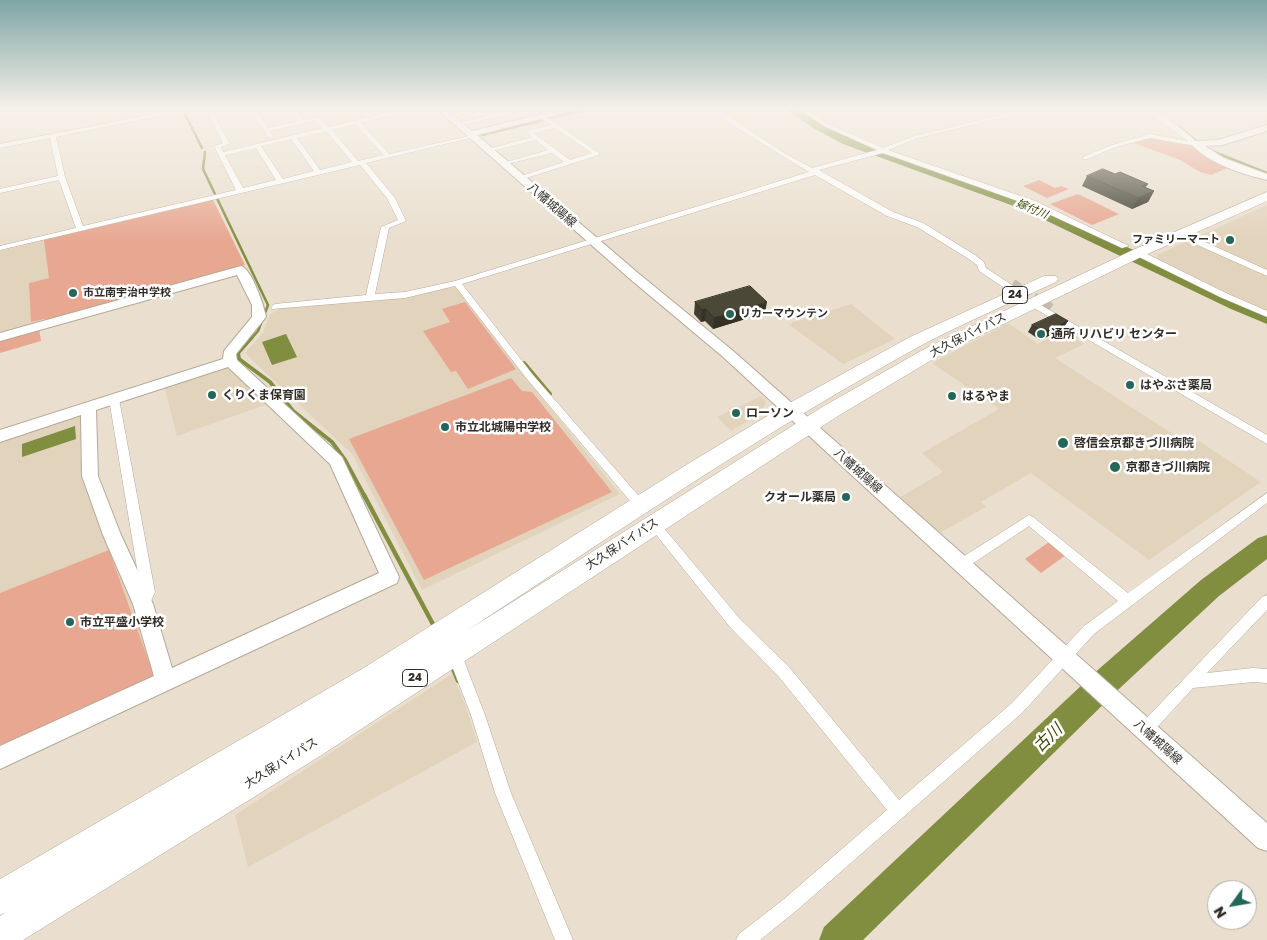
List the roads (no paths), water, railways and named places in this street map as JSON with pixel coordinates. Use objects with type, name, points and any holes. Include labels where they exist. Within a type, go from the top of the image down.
[{"type":"highway","name":"大久保バイパス","points":[[1127,252],[1267,185]]},
{"type":"highway","name":"大久保バイパス","points":[[0,898],[647,515],[799,418],[934,351],[1021,293],[1127,252],[1180,234],[1267,196]]},
{"type":"highway","name":"大久保バイパス","points":[[0,935],[310,746],[454,653],[647,515]]},
{"type":"street","points":[[57,154],[62,177],[80,229]]},
{"type":"street","points":[[220,154],[240,192]]},
{"type":"street","points":[[263,154],[281,182]]},
{"type":"street","points":[[305,154],[319,173]]},
{"type":"street","points":[[351,154],[386,191],[399,211],[402,221],[384,228],[370,298]]},
{"type":"street","points":[[0,248],[396,154]]},
{"type":"street","name":"八幡城陽線","points":[[493,154],[727,353],[1267,840]]},
{"type":"street","points":[[505,164],[542,154]]},
{"type":"street","points":[[557,154],[569,163]]},
{"type":"street","points":[[520,178],[597,154]]},
{"type":"street","points":[[785,154],[890,214],[920,225],[972,257],[1021,293],[1090,337],[1267,440]]},
{"type":"street","points":[[275,307],[405,295],[457,283],[872,154]]},
{"type":"street","points":[[892,154],[1032,203],[1127,252],[1267,314]]},
{"type":"street","points":[[1085,158],[1095,154]]},
{"type":"street","points":[[1209,154],[1267,177]]},
{"type":"street","points":[[0,191],[62,177]]},
{"type":"street","points":[[1180,234],[1267,272]]},
{"type":"street","points":[[0,337],[241,270],[258,305],[259,317],[229,354],[230,361],[336,461],[390,578],[0,758]]},
{"type":"street","points":[[457,283],[530,377],[647,515],[735,623],[784,672],[897,810]]},
{"type":"street","points":[[1054,310],[1078,326],[1090,337]]},
{"type":"street","points":[[0,436],[230,361]]},
{"type":"street","points":[[114,399],[148,592],[143,604]]},
{"type":"street","points":[[88,407],[90,476],[112,535],[143,604],[166,681]]},
{"type":"street","points":[[744,940],[790,904],[1017,708],[1069,661],[1089,630],[1267,497]]},
{"type":"street","points":[[962,564],[1029,520],[1128,601]]},
{"type":"street","points":[[1140,725],[1189,682],[1267,601]]},
{"type":"street","points":[[454,653],[478,714],[503,793],[564,940]]},
{"type":"street","points":[[1189,682],[1253,675],[1267,676]]},
{"type":"waterway","points":[[205,154],[203,169],[268,305],[258,331],[251,339]]},
{"type":"waterway","name":"嫁付川","points":[[879,154],[998,194],[1027,206],[1267,319]]},
{"type":"waterway","points":[[1219,154],[1267,173]]},
{"type":"waterway","points":[[252,337],[238,353],[239,359],[270,382],[293,411],[332,442],[345,460],[365,497]]},
{"type":"waterway","points":[[524,363],[550,394]]},
{"type":"waterway","points":[[364,495],[435,628]]},
{"type":"waterway","name":"古川","points":[[837,940],[1110,678],[1210,588],[1267,545]]},
{"type":"waterway","points":[[451,664],[458,681]]},
{"type":"tunnel","points":[[1013,283],[1054,309]]},
{"type":"place","name":"ファミリーマート","points":[[1230,240]]},
{"type":"place","name":"市立南宇治中学校","points":[[73,293]]},
{"type":"place","name":"リカーマウンテン","points":[[730,314]]},
{"type":"place","name":"通所 リハビリ センター","points":[[1041,334]]},
{"type":"place","name":"はやぶさ薬局","points":[[1130,385]]},
{"type":"place","name":"くりくま保育園","points":[[212,395]]},
{"type":"place","name":"はるやま","points":[[952,396]]},
{"type":"place","name":"ローソン","points":[[736,413]]},
{"type":"place","name":"市立北城陽中学校","points":[[445,427]]},
{"type":"place","name":"啓信会京都きづ川病院","points":[[1063,443]]},
{"type":"place","name":"京都きづ川病院","points":[[1115,467]]},
{"type":"place","name":"クオール薬局","points":[[846,497]]},
{"type":"place","name":"市立平盛小学校","points":[[70,622]]}]
